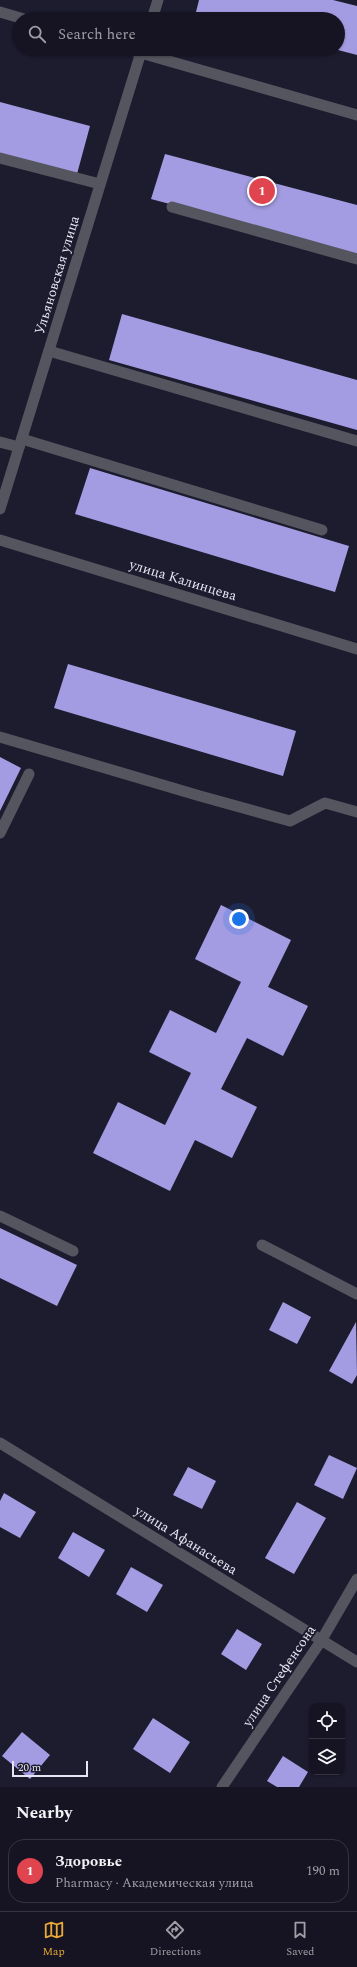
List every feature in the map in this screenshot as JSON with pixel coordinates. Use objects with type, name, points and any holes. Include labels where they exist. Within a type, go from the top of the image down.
[{"type":"street","points":[[154,12],[158,0]]},
{"type":"street","points":[[0,12],[12,16]]},
{"type":"street","name":"Ульяновская улица","points":[[0,509],[139,56]]},
{"type":"street","points":[[158,56],[357,115]]},
{"type":"street","points":[[0,158],[100,184]]},
{"type":"street","points":[[172,207],[357,259]]},
{"type":"street","points":[[49,351],[357,440]]},
{"type":"street","points":[[0,442],[20,443],[322,530]]},
{"type":"street","name":"улица Калинцева","points":[[0,540],[357,649]]},
{"type":"street","points":[[0,737],[290,821],[325,803],[357,812]]},
{"type":"street","points":[[0,833],[30,774]]},
{"type":"street","points":[[0,1216],[73,1251]]},
{"type":"street","points":[[262,1245],[357,1294]]},
{"type":"street","name":"улица Афанасьева","points":[[0,1443],[357,1662]]},
{"type":"street","name":"улица Стефенсона","points":[[222,1787],[322,1641],[357,1579]]},
{"type":"building","points":[[199,0],[333,0],[357,6],[357,55],[345,52],[345,12],[196,12]]},
{"type":"building","points":[[0,102],[90,126],[77,174],[0,153]]},
{"type":"building","points":[[165,154],[357,205],[357,254],[151,199]]},
{"type":"building","points":[[122,314],[357,380],[357,430],[109,360]]},
{"type":"building","points":[[90,468],[349,546],[335,592],[75,514]]},
{"type":"building","points":[[68,664],[296,731],[283,776],[54,708]]},
{"type":"building","points":[[0,757],[21,768],[0,811]]},
{"type":"building","points":[[221,905],[291,940],[268,987],[308,1006],[283,1056],[247,1038],[221,1089],[257,1107],[232,1158],[195,1140],[170,1191],[93,1153],[118,1102],[165,1125],[191,1073],[149,1052],[170,1010],[216,1033],[241,982],[195,959]]},
{"type":"building","points":[[0,1228],[77,1265],[57,1306],[0,1278]]},
{"type":"building","points":[[283,1302],[311,1317],[297,1344],[269,1330]]},
{"type":"building","points":[[356,1322],[357,1375],[352,1384],[329,1371]]},
{"type":"building","points":[[329,1455],[357,1468],[343,1499],[314,1485]]},
{"type":"building","points":[[188,1467],[216,1481],[202,1509],[173,1495]]},
{"type":"building","points":[[4,1493],[36,1512],[20,1538],[0,1527],[0,1501]]},
{"type":"building","points":[[297,1502],[326,1518],[294,1574],[265,1558]]},
{"type":"building","points":[[73,1532],[105,1550],[89,1577],[58,1558]]},
{"type":"building","points":[[131,1567],[163,1585],[147,1612],[116,1594]]},
{"type":"building","points":[[237,1629],[262,1644],[246,1670],[221,1654]]},
{"type":"building","points":[[153,1718],[190,1742],[170,1773],[133,1749]]},
{"type":"building","points":[[22,1732],[50,1755],[30,1779],[2,1756]]},
{"type":"building","points":[[283,1756],[308,1772],[299,1787],[277,1787],[267,1781]]},
{"type":"place","name":"Здоровье","points":[[262,191]]}]
